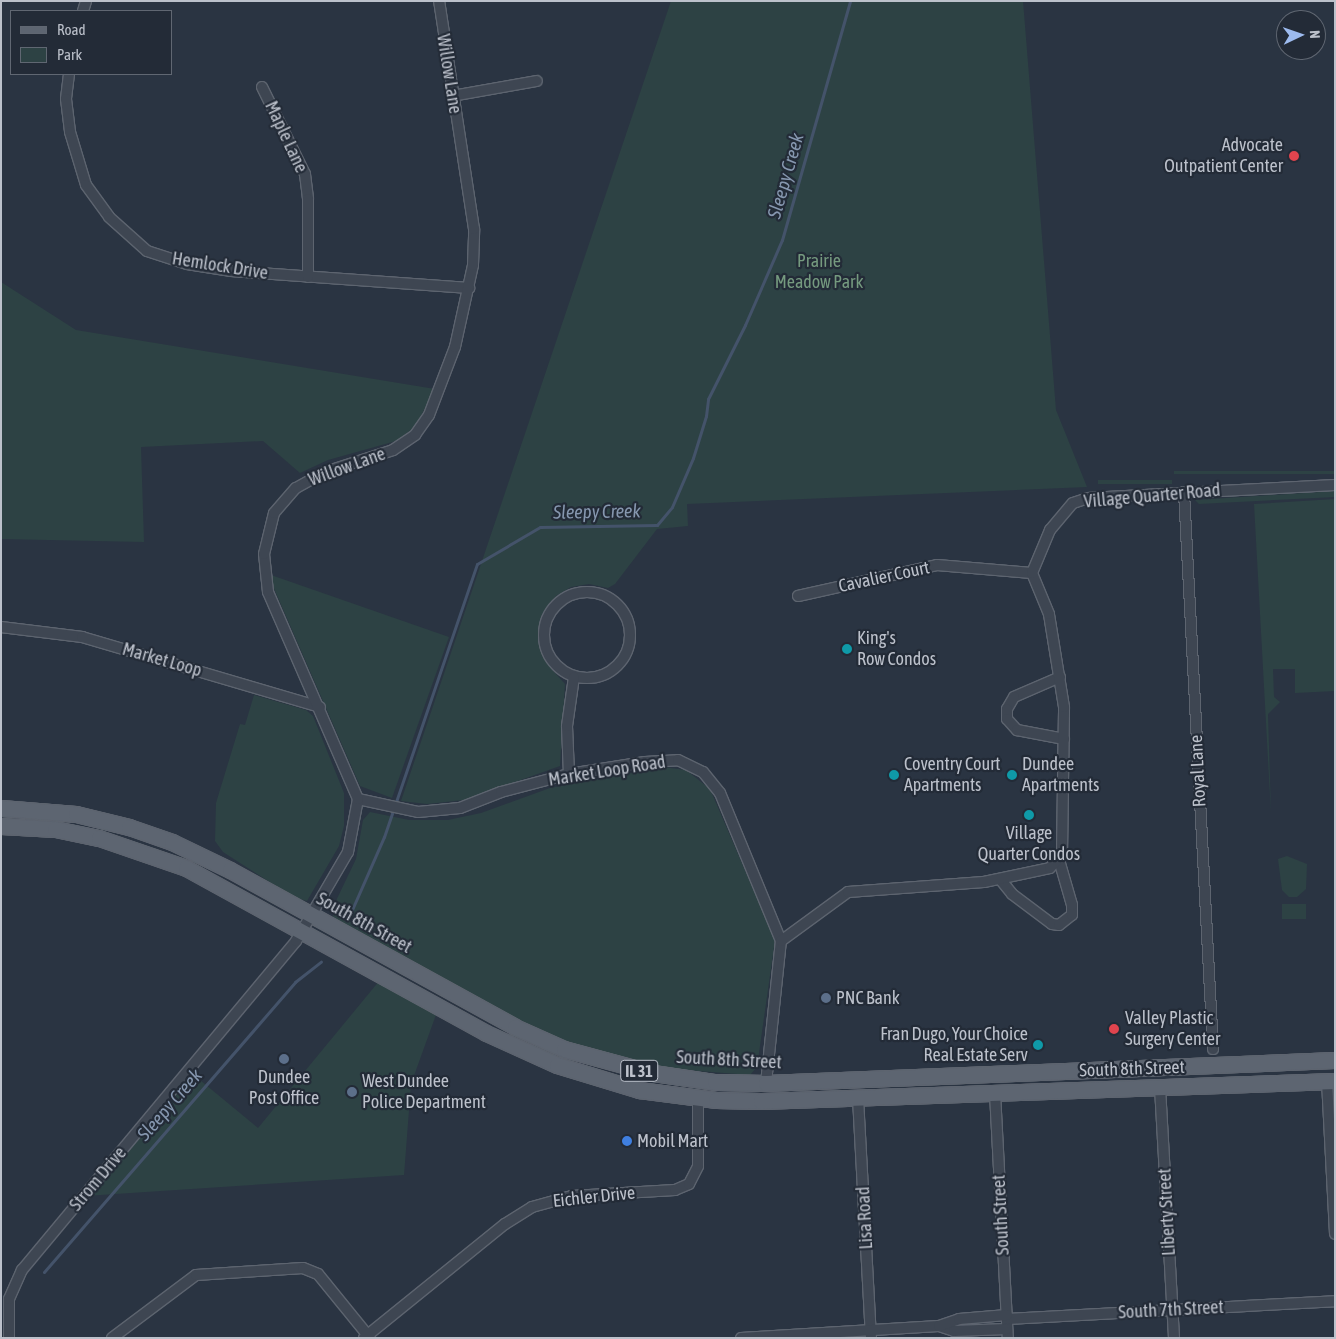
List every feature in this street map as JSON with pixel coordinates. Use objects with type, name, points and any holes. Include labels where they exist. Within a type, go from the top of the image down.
[{"type":"main road","name":"South 8th Street","points":[[1,808],[76,814],[129,827],[192,851],[515,1027],[564,1049],[653,1074],[715,1082],[766,1083],[1335,1060]]},
{"type":"main road","name":"South 8th Street","points":[[1,826],[75,833],[147,852],[186,868],[302,930],[486,1033],[542,1059],[638,1090],[698,1098],[761,1101],[1331,1081]]},
{"type":"street","name":"Willow Lane","points":[[358,799],[320,707],[268,592],[263,566],[269,526],[280,504],[296,488],[325,472],[393,450],[421,429],[443,382],[469,288],[474,229],[452,96],[439,1]]},
{"type":"street","name":"Hemlock Drive","points":[[69,75],[68,117],[79,168],[98,202],[132,240],[147,251],[187,264],[308,277],[469,288]]},
{"type":"street","points":[[452,96],[537,80]]},
{"type":"street","name":"Maple Lane","points":[[262,87],[305,174],[308,199],[308,277]]},
{"type":"street","name":"Village Quarter Road","points":[[1032,573],[1050,530],[1073,503],[1088,498],[1335,485]]},
{"type":"street","name":"Royal Lane","points":[[1184,492],[1213,1049]]},
{"type":"street","name":"Cavalier Court","points":[[798,596],[937,565],[1032,573]]},
{"type":"street","points":[[1000,879],[1012,894],[1052,924],[1059,925],[1072,914],[1072,905],[1059,860],[1064,844],[1064,739],[1060,677],[1049,614],[1032,573]]},
{"type":"street","points":[[584,592],[603,595],[614,601],[628,622],[628,647],[624,657],[610,672],[592,678],[574,677],[562,672],[547,652],[544,627],[548,615],[566,597],[584,592]]},
{"type":"street","name":"Market Loop","points":[[1,627],[82,637],[320,707]]},
{"type":"street","points":[[569,774],[567,726],[574,677]]},
{"type":"street","points":[[1060,677],[1014,697],[1007,709],[1007,719],[1017,730],[1064,739]]},
{"type":"street","name":"Market Loop Road","points":[[358,799],[376,805],[418,812],[460,808],[501,792],[569,774],[645,762],[678,760],[703,772],[720,793],[782,941]]},
{"type":"street","points":[[311,915],[348,852],[358,799]]},
{"type":"street","points":[[766,1083],[782,941],[848,892],[1000,879],[1042,870],[1059,860]]},
{"type":"street","name":"Strom Drive","points":[[9,1338],[9,1299],[22,1270],[302,930],[311,915]]},
{"type":"street","points":[[1331,1081],[1335,1234]]},
{"type":"street","name":"Liberty Street","points":[[1160,1087],[1174,1338]]},
{"type":"street","name":"South Street","points":[[995,1093],[1007,1325]]},
{"type":"street","name":"Eichler Drive","points":[[367,1337],[505,1224],[532,1207],[572,1196],[675,1190],[689,1184],[698,1166],[698,1098]]},
{"type":"street","name":"Lisa Road","points":[[858,1098],[871,1334]]},
{"type":"street","points":[[112,1338],[193,1276],[303,1268],[318,1274],[367,1337]]},
{"type":"street","name":"South 7th Street","points":[[741,1338],[871,1334],[939,1326],[954,1331],[1172,1310],[1335,1301]]},
{"type":"green space","name":"Prairie Meadow Park","points":[[671,1],[1023,1],[1056,410],[1087,487],[687,504],[688,526],[657,529],[615,584],[608,588],[589,584],[571,587],[556,596],[544,611],[538,632],[541,651],[547,664],[565,684],[560,766],[464,800],[427,804],[401,801]]},
{"type":"green space","points":[[1,282],[76,330],[435,389],[415,427],[396,441],[328,460],[300,473],[263,441],[141,447],[144,542],[1,539]]},
{"type":"green space","points":[[1174,471],[1335,471],[1335,474],[1174,474]]},
{"type":"green space","points":[[1098,480],[1172,480],[1172,484],[1098,484]]},
{"type":"green space","points":[[1335,491],[1335,497],[1199,504],[1195,500]]},
{"type":"green space","points":[[1335,499],[1335,691],[1295,693],[1295,669],[1273,669],[1274,697],[1280,702],[1268,714],[1271,814],[1254,504]]},
{"type":"green space","points":[[271,575],[449,637],[392,798],[360,786],[272,584]]},
{"type":"green space","points":[[254,695],[306,710],[313,716],[344,793],[344,826],[339,846],[307,901],[293,897],[223,852],[215,841],[216,803],[240,724],[245,725]]},
{"type":"green space","points":[[663,767],[686,770],[710,789],[775,940],[757,1067],[750,1075],[660,1068],[566,1042],[522,1022],[333,918],[333,907],[356,859],[363,820],[370,812],[409,820],[448,820],[481,813],[550,788]]},
{"type":"green space","points":[[1287,856],[1307,864],[1306,889],[1297,897],[1289,897],[1282,890],[1278,859]]},
{"type":"green space","points":[[1282,904],[1306,904],[1306,919],[1282,919]]},
{"type":"green space","points":[[380,980],[437,1012],[411,1084],[404,1175],[85,1196],[189,1071],[258,1128]]},
{"type":"waterway","name":"Sleepy Creek","points":[[351,912],[384,837],[477,564],[540,527],[657,525],[672,507],[693,458],[706,416],[708,399],[745,325],[782,240],[850,1]]},
{"type":"waterway","name":"Sleepy Creek","points":[[44,1272],[295,982],[321,962]]},
{"type":"place","name":"Advocate Outpatient Center","points":[[1294,156]]},
{"type":"place","name":"King's Row Condos","points":[[847,649]]},
{"type":"place","name":"Coventry Court Apartments","points":[[894,775]]},
{"type":"place","name":"Dundee Apartments","points":[[1012,775]]},
{"type":"place","name":"Village Quarter Condos","points":[[1029,815]]},
{"type":"place","name":"PNC Bank","points":[[826,998]]},
{"type":"place","name":"Valley Plastic Surgery Center","points":[[1114,1029]]},
{"type":"place","name":"Fran Dugo, Your Choice Real Estate Serv","points":[[1038,1045]]},
{"type":"place","name":"Dundee Post Office","points":[[284,1059]]},
{"type":"place","name":"West Dundee Police Department","points":[[352,1092]]},
{"type":"place","name":"Mobil Mart","points":[[627,1141]]}]
